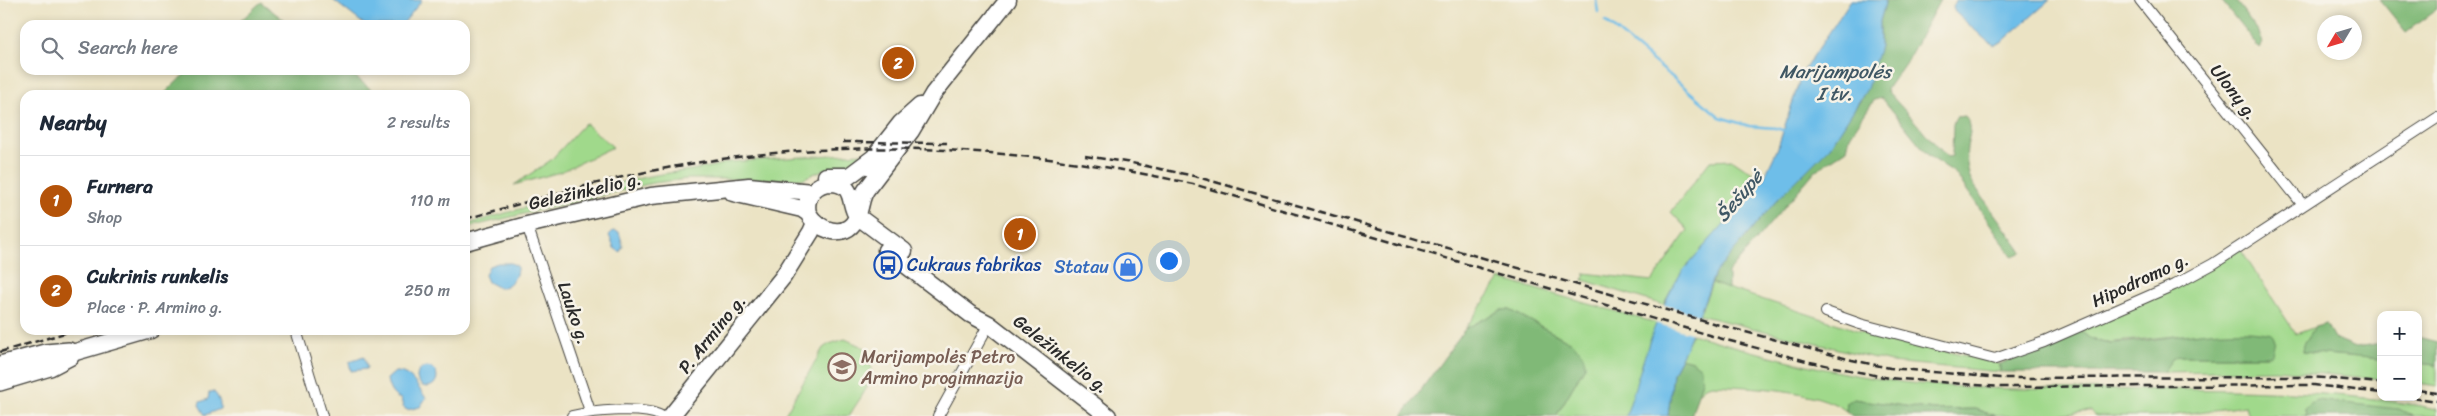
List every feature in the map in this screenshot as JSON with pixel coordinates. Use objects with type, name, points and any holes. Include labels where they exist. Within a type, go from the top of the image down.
[{"type":"main road","points":[[852,207],[829,183],[819,186],[817,214],[844,221],[852,207],[875,180],[878,162],[901,123],[933,94],[1008,0]]},
{"type":"main road","points":[[748,191],[767,183],[800,186],[824,176],[846,177],[878,162]]},
{"type":"main road","points":[[852,207],[859,176],[878,162]]},
{"type":"main road","name":"Geležinkelio g.","points":[[470,241],[527,225],[651,196],[716,191],[748,191],[817,214]]},
{"type":"main road","name":"Geležinkelio g.","points":[[852,207],[934,277],[975,308],[989,324]]},
{"type":"main road","name":"Geležinkelio g.","points":[[852,207],[898,259],[970,314],[989,324],[1108,416]]},
{"type":"main road","name":"P. Armino g.","points":[[671,416],[783,276],[798,264],[817,214]]},
{"type":"main road","points":[[0,374],[134,335]]},
{"type":"street","name":"Ulonų g.","points":[[2140,0],[2303,205]]},
{"type":"street","name":"Hipodromo g.","points":[[1826,312],[1860,324],[1995,359],[2044,342],[2174,284],[2213,264],[2437,118]]},
{"type":"street","name":"Lauko g.","points":[[527,225],[590,411]]},
{"type":"street","points":[[938,416],[989,324]]},
{"type":"street","points":[[298,335],[322,416]]},
{"type":"street","points":[[0,364],[45,352],[85,349]]},
{"type":"street","points":[[0,383],[50,368],[85,349]]},
{"type":"street","points":[[572,416],[590,411],[635,412],[661,416]]},
{"type":"green space","points":[[1886,0],[1940,0],[1908,59],[1887,89],[1947,157],[1952,156],[1953,123],[1956,117],[1965,116],[1970,126],[1967,156],[1971,181],[2022,252],[2013,257],[1955,173],[1929,156],[1882,98],[1874,100],[1850,136],[1847,149],[1815,171],[1728,273],[1728,289],[1712,283],[1715,273],[1776,201],[1830,147],[1861,100],[1880,46],[1880,21]]},
{"type":"green space","points":[[2221,0],[2235,0],[2259,32],[2262,43],[2259,48]]},
{"type":"green space","points":[[2380,0],[2437,0],[2437,9],[2406,32]]},
{"type":"green space","points":[[261,2],[284,20],[241,20]]},
{"type":"green space","points":[[184,75],[353,75],[372,90],[168,90]]},
{"type":"green space","points":[[585,123],[613,147],[560,172],[514,185],[551,160]]},
{"type":"green space","points":[[862,153],[847,169],[825,169],[802,179],[687,179],[653,183],[470,227],[470,224],[604,187],[650,176],[700,169],[729,162]]},
{"type":"green space","points":[[1733,160],[1763,180],[1683,270],[1663,305],[1583,280],[1585,273],[1652,281],[1688,230],[1671,212],[1710,161]]},
{"type":"green space","points":[[2240,249],[2296,334],[2315,327],[2304,344],[2303,352],[2377,359],[2377,379],[2275,370],[2163,372],[2172,359],[2178,356],[2267,356],[2215,332],[2105,343],[2090,339],[2080,330]]},
{"type":"green space","points":[[1500,279],[1657,323],[1626,416],[1556,416],[1585,366],[1572,343],[1510,310],[1501,310],[1465,329]]},
{"type":"green space","points":[[1712,283],[1860,331],[2000,364],[2000,372],[1891,362],[1699,315]]},
{"type":"green space","points":[[1501,310],[1510,310],[1572,343],[1580,350],[1585,366],[1556,416],[1402,416],[1465,329]]},
{"type":"green space","points":[[2326,324],[2334,338],[2356,347],[2377,344],[2377,359],[2303,352],[2304,344],[2315,327]]},
{"type":"green space","points":[[2080,330],[2090,339],[2105,343],[2230,331],[2272,334],[2275,341],[2272,354],[2267,356],[2178,356],[2172,359],[2163,372],[2000,372],[2000,364]]},
{"type":"green space","points":[[1692,334],[1810,366],[1901,382],[2058,390],[2185,389],[2312,393],[2375,399],[2377,401],[2437,409],[2437,416],[2413,416],[2411,414],[2309,404],[2305,409],[2306,416],[2249,416],[2246,406],[2167,416],[2096,416],[2091,411],[2052,416],[1996,416],[1975,409],[1934,410],[1854,399],[1847,402],[1846,411],[1819,398],[1782,390],[1712,385],[1705,387],[1698,393],[1702,381],[1681,358]]},
{"type":"green space","points":[[2422,338],[2437,342],[2437,365],[2422,363]]},
{"type":"green space","points":[[845,339],[865,348],[872,367],[869,384],[849,416],[784,416],[823,348]]},
{"type":"green space","points":[[1681,358],[1692,361],[1701,368],[1702,381],[1691,416],[1668,416],[1673,373]]},
{"type":"green space","points":[[2422,363],[2437,365],[2437,387],[2422,385]]},
{"type":"green space","points":[[1854,399],[1934,410],[1975,409],[1996,416],[1852,416],[1846,411],[1847,402]]},
{"type":"green space","points":[[2316,400],[2399,409],[2413,416],[2306,416],[2305,409]]},
{"type":"water","points":[[333,0],[422,0],[406,20],[359,20]]},
{"type":"water","name":"Marijampolės I tv.","points":[[1851,0],[1886,0],[1880,21],[1880,46],[1867,89],[1830,147],[1776,201],[1715,273],[1686,348],[1673,373],[1668,416],[1626,416],[1656,323],[1673,287],[1683,270],[1763,180],[1777,150],[1802,73]]},
{"type":"water","points":[[1955,0],[2050,0],[2003,41],[1995,45],[1987,41],[1956,13],[1953,7]]},
{"type":"water","points":[[613,231],[619,232],[623,246],[620,252],[614,248],[609,235]]},
{"type":"water","points":[[498,263],[511,263],[517,266],[516,274],[512,281],[507,286],[499,288],[488,282],[485,275],[489,266]]},
{"type":"water","points":[[364,357],[366,369],[351,371],[349,362]]},
{"type":"water","points":[[427,367],[434,370],[437,377],[434,384],[427,387],[420,384],[417,377],[420,370]]},
{"type":"water","points":[[395,372],[405,374],[413,380],[426,398],[420,407],[407,410],[403,407],[401,399],[393,394],[387,379]]},
{"type":"water","points":[[213,391],[219,399],[220,409],[205,415],[199,405],[200,402],[208,399],[209,393]]},
{"type":"pier","points":[[1661,304],[1701,316],[1694,334],[1654,323]]},
{"type":"waterway","points":[[1596,0],[1598,12]]},
{"type":"waterway","points":[[1605,21],[1720,117],[1749,126],[1776,128],[1786,131]]},
{"type":"railway","points":[[843,142],[948,143]]},
{"type":"railway","points":[[470,218],[616,178],[732,158],[798,151],[864,149],[930,149],[997,154],[1063,161],[1193,184],[1719,338],[1810,362],[1889,378],[2001,387],[2314,385],[2377,393]]},
{"type":"railway","points":[[1085,156],[1132,163],[1194,176],[1723,326],[1852,360],[1890,368],[2000,378],[2312,377],[2377,383]]},
{"type":"railway","points":[[0,352],[58,335]]},
{"type":"railway","points":[[2422,391],[2437,393]]},
{"type":"railway","points":[[2422,399],[2437,401]]},
{"type":"place","name":"Cukrinis runkelis","points":[[898,63]]},
{"type":"place","name":"Furnera","points":[[1020,234]]},
{"type":"place","name":"Cukraus fabrikas","points":[[888,265]]},
{"type":"place","name":"Statau","points":[[1128,267]]},
{"type":"place","name":"Marijampolės Petro Armino progimnazija","points":[[842,367]]},
{"type":"water label","name":"Šešupė","points":[[1739,196]]}]
